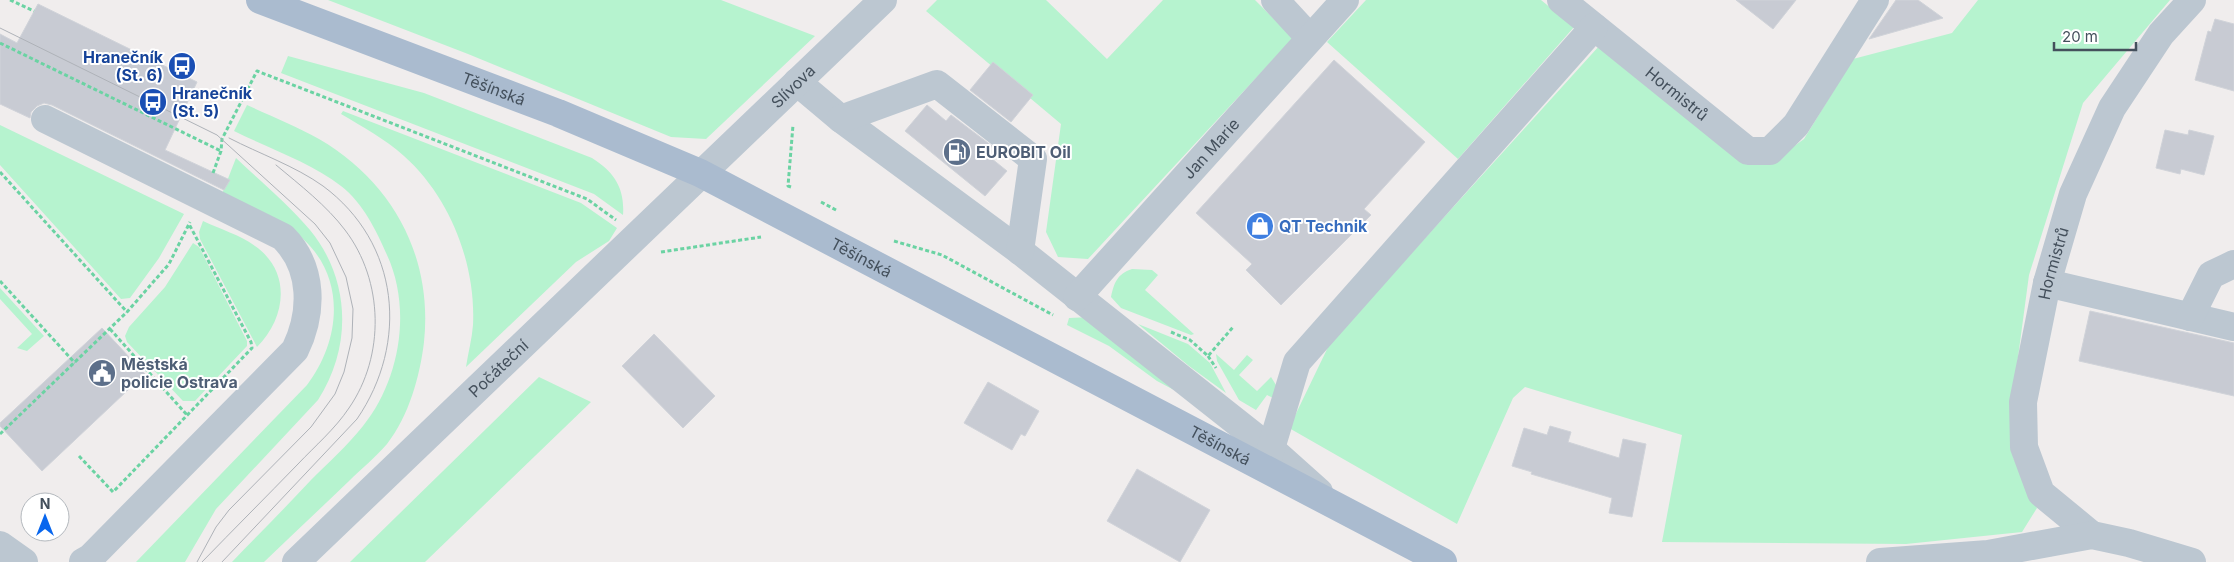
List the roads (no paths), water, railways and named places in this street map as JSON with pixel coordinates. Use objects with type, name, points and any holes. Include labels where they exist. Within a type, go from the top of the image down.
[{"type":"main road","name":"Těšínská","points":[[260,0],[558,114],[700,173],[1052,359],[1268,460],[1333,504],[1443,562]]},
{"type":"street","name":"Slívova","points":[[700,173],[732,146],[883,0]]},
{"type":"street","points":[[1275,0],[1310,38]]},
{"type":"street","name":"Jan Marie","points":[[1076,297],[1345,0]]},
{"type":"street","name":"Hormistrů","points":[[1561,0],[1748,151],[1770,151],[1796,126],[1875,0]]},
{"type":"street","name":"Hormistrů","points":[[2092,535],[2041,493],[2024,447],[2023,402],[2047,283],[2073,194],[2112,108],[2161,34],[2192,0]]},
{"type":"street","points":[[797,82],[841,120],[1020,252],[1076,297],[1268,460],[1297,362],[1594,27]]},
{"type":"street","points":[[841,120],[937,84],[1033,158],[1020,252]]},
{"type":"street","points":[[45,118],[283,237],[293,246],[306,275],[308,297],[303,334],[295,350],[90,558],[83,562]]},
{"type":"street","name":"Počáteční","points":[[296,562],[700,173]]},
{"type":"street","points":[[2190,317],[2211,275],[2234,264]]},
{"type":"street","points":[[2047,283],[2234,327]]},
{"type":"street","points":[[1880,562],[1988,554],[2092,535],[2129,543],[2192,562]]},
{"type":"street","points":[[0,545],[24,562]]},
{"type":"tram line","points":[[0,28],[217,135],[315,224],[330,243],[346,277],[353,309],[352,338],[344,372],[335,394],[311,427],[229,510],[216,527],[197,562]]},
{"type":"tram line","points":[[222,562],[357,419],[374,390],[384,359],[389,327],[388,295],[381,265],[368,236],[349,209],[312,179],[229,138]]},
{"type":"tram line","points":[[202,562],[338,423],[361,388],[374,342],[373,295],[367,272],[358,250],[345,230],[330,213],[276,165]]},
{"type":"place","name":"Hranečník (St. 6)","points":[[182,66]]},
{"type":"place","name":"Hranečník (St. 5)","points":[[153,102]]},
{"type":"place","name":"EUROBIT Oil","points":[[957,152]]},
{"type":"place","name":"QT Technik","points":[[1260,226]]},
{"type":"place","name":"Městská policie Ostrava","points":[[102,373]]}]
